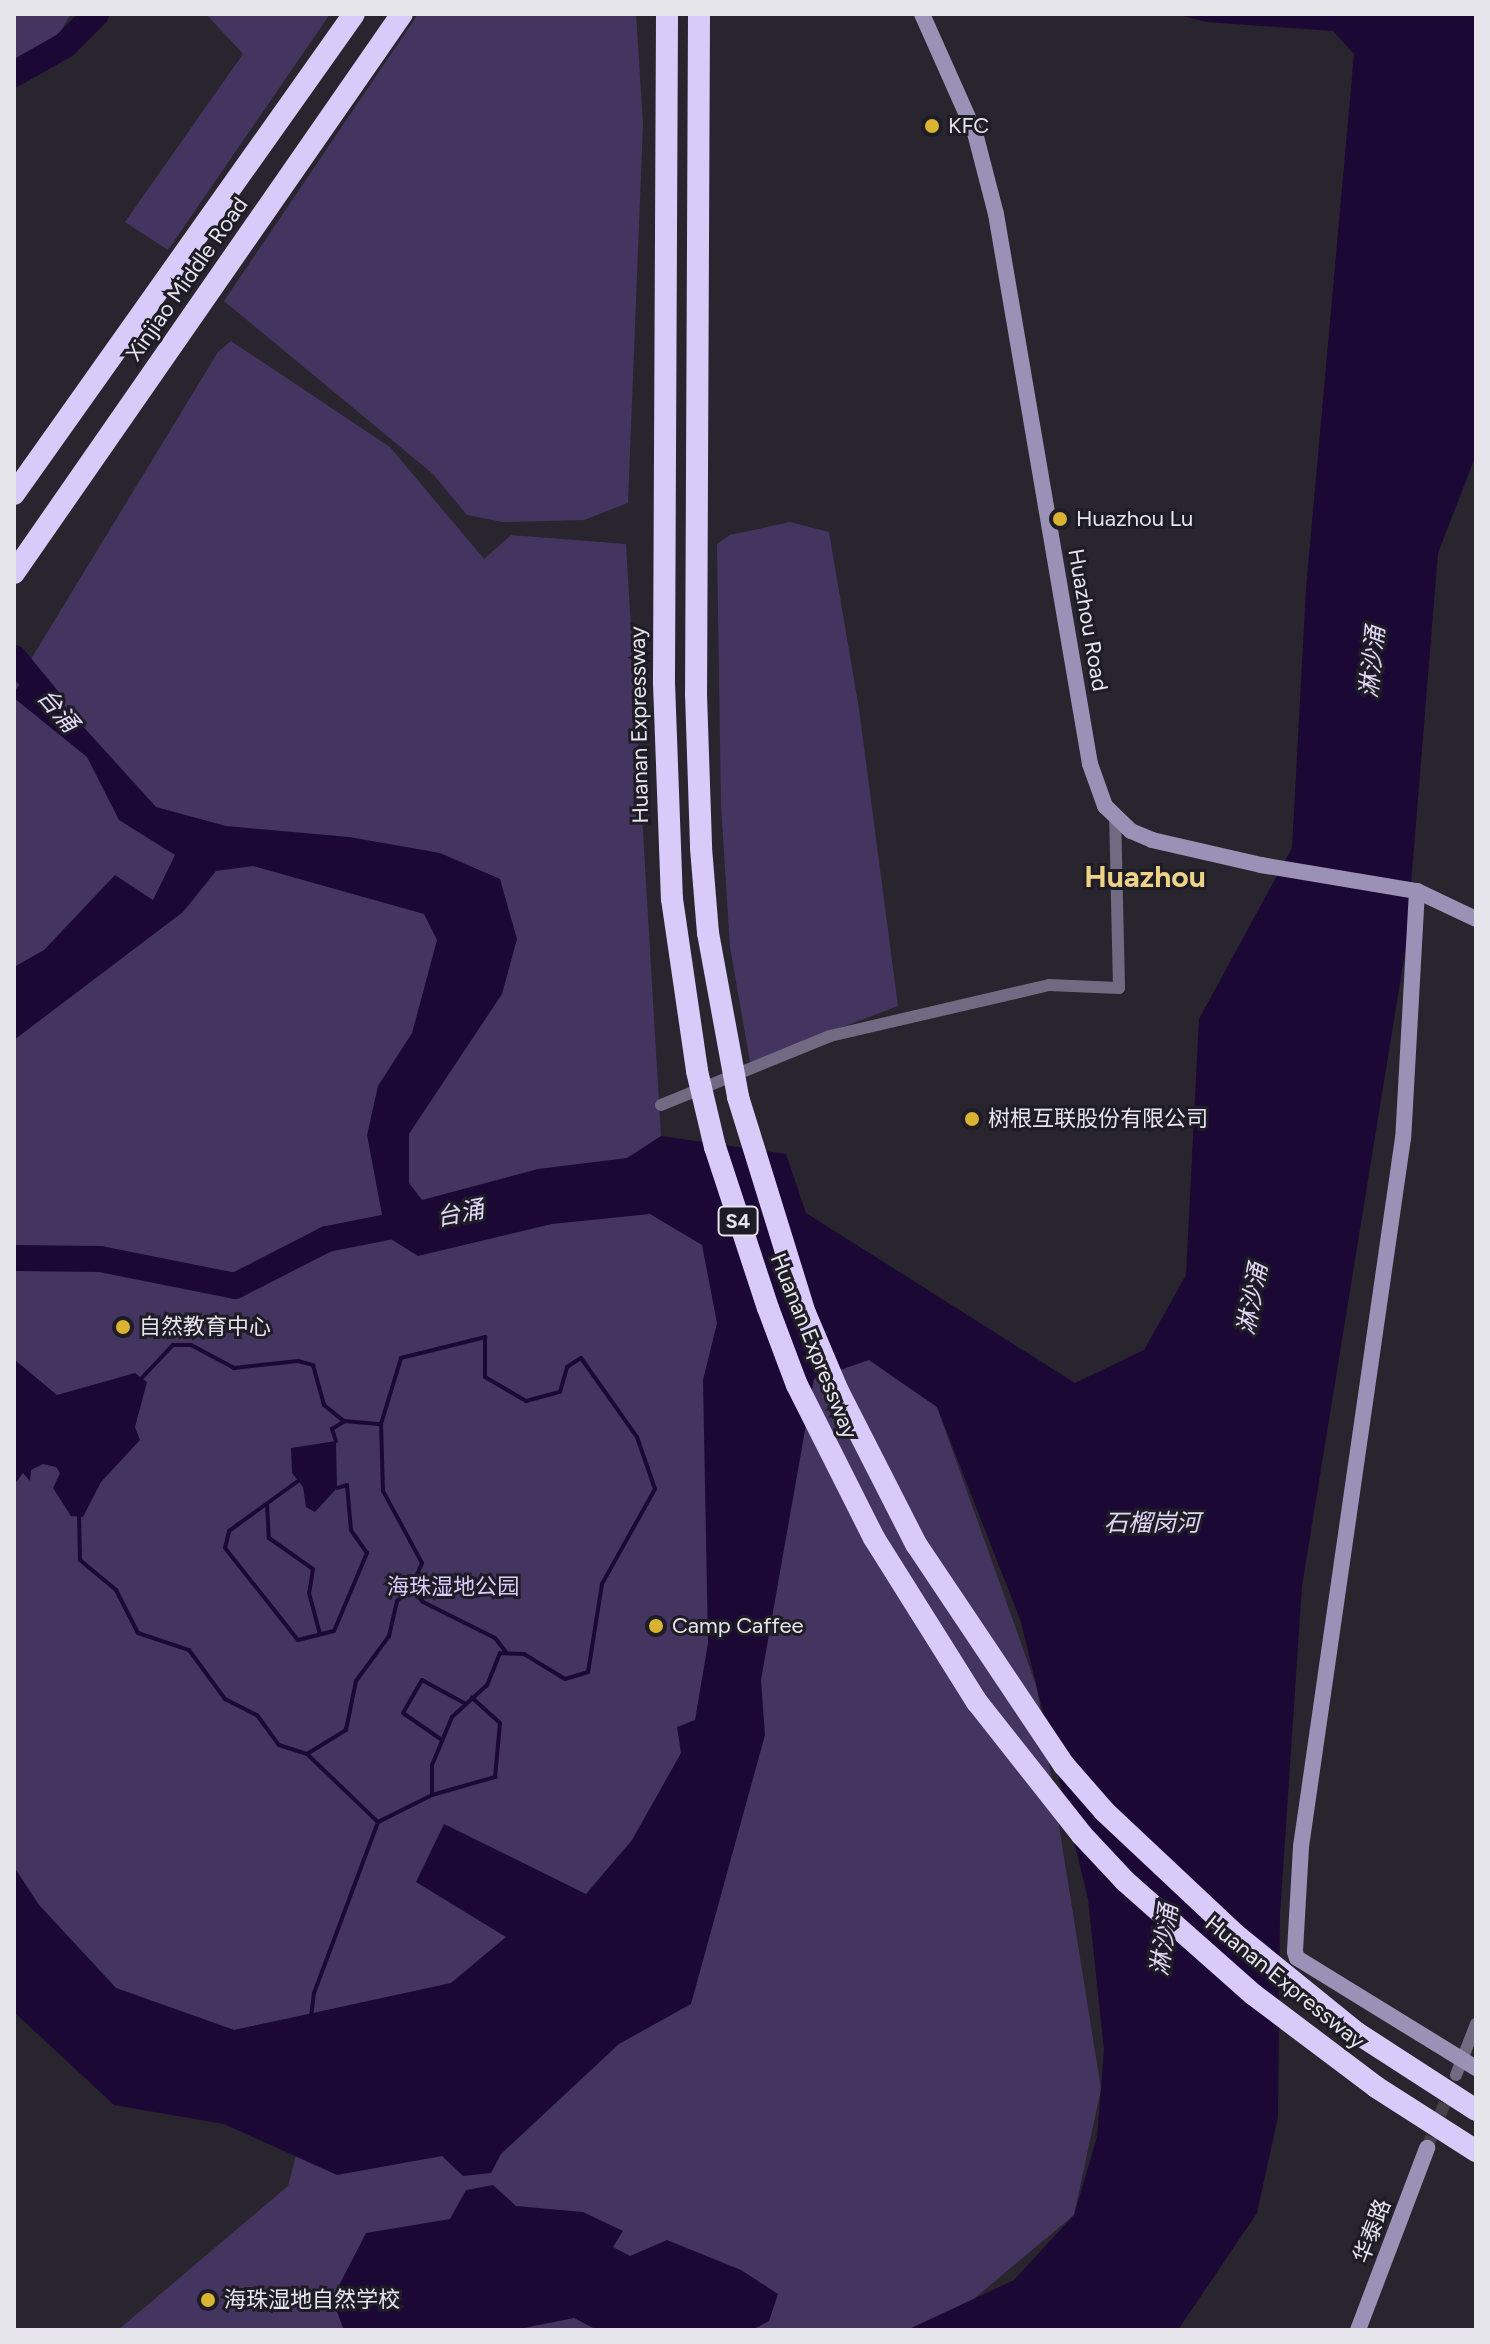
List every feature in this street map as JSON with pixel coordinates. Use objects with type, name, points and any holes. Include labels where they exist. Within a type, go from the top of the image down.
[{"type":"highway","name":"Xinjiao Middle Road","points":[[14,494],[354,14]]},
{"type":"highway","name":"Xinjiao Middle Road","points":[[14,573],[402,14]]},
{"type":"highway","name":"Huanan Expressway","points":[[667,14],[664,683],[669,872],[697,1071],[715,1147],[773,1321],[831,1457],[874,1538],[977,1702],[1082,1835],[1125,1881],[1254,1995],[1376,2087],[1476,2151]]},
{"type":"highway","name":"Huanan Expressway","points":[[699,14],[696,694],[701,848],[708,933],[738,1097],[805,1313],[844,1404],[916,1544],[1064,1765],[1105,1812],[1236,1935],[1357,2033],[1476,2110]]},
{"type":"street","name":"Huazhou Road","points":[[922,14],[975,133],[996,214],[1090,764],[1105,806],[1131,831],[1152,840],[1261,865],[1417,891],[1476,919]]},
{"type":"street","points":[[661,1105],[830,1036],[1049,985],[1119,988],[1115,815]]},
{"type":"street","points":[[1417,891],[1403,1138],[1301,1847],[1295,1952],[1297,1958],[1465,2068],[1476,2024]]},
{"type":"street","name":"华泰路","points":[[1358,2330],[1427,2148]]},
{"type":"green space","points":[[14,14],[71,14],[54,42],[14,60]]},
{"type":"green space","points":[[206,14],[330,14],[168,250],[125,222],[243,54]]},
{"type":"green space","points":[[418,14],[636,14],[643,124],[628,503],[584,520],[503,522],[467,515],[433,474],[224,301]]},
{"type":"green space","name":"海珠湿地公园","points":[[231,341],[390,447],[484,559],[511,535],[626,544],[661,1136],[869,1360],[937,1407],[1037,1688],[1101,2089],[1074,2215],[964,2307],[907,2330],[118,2330],[288,2186],[335,2009],[234,2030],[116,1988],[39,1905],[14,1867],[14,687],[218,352]]},
{"type":"green space","points":[[790,522],[829,532],[859,709],[898,1006],[750,1062],[730,947],[721,806],[717,544],[730,535]]},
{"type":"water","name":"石榴岗河","points":[[1175,14],[1476,14],[1476,455],[1438,553],[1406,946],[1302,1586],[1280,1915],[1278,2117],[1257,2213],[1178,2330],[907,2330],[1014,2280],[1074,2215],[1097,2137],[1104,2050],[1088,1899],[1021,1622],[937,1407],[869,1360],[814,1379],[761,1680],[765,1735],[691,2004],[619,2044],[501,2154],[491,2173],[463,2176],[442,2156],[337,2175],[224,2124],[114,2105],[14,2012],[14,1867],[39,1905],[116,1988],[234,2030],[451,1983],[506,1937],[416,1882],[444,1824],[586,1894],[632,1840],[681,1753],[677,1727],[695,1720],[708,1643],[703,1380],[717,1323],[702,1245],[650,1214],[552,1224],[418,1256],[386,1236],[367,1135],[378,1086],[412,1033],[437,940],[424,914],[253,866],[216,871],[183,912],[14,1040],[14,967],[44,950],[115,875],[153,900],[175,855],[119,820],[87,757],[14,698],[14,692],[31,669],[156,807],[226,826],[349,837],[440,853],[500,879],[517,939],[502,994],[409,1134],[409,1183],[422,1200],[538,1169],[627,1158],[661,1136],[786,1154],[806,1213],[1075,1383],[1144,1350],[1186,1275],[1199,1019],[1292,848],[1306,589],[1354,54],[1333,31],[1207,22]]},
{"type":"water","points":[[14,1331],[15,1360],[57,1395],[135,1373],[147,1382],[135,1427],[140,1440],[101,1482],[83,1517],[71,1516],[53,1488],[60,1473],[56,1467],[43,1464],[31,1470],[30,1481],[23,1473],[14,1485]]},
{"type":"water","points":[[336,1441],[337,1488],[315,1512],[306,1507],[303,1487],[292,1473],[291,1448]]},
{"type":"water","points":[[493,2185],[516,2206],[583,2212],[623,2231],[613,2247],[630,2256],[667,2240],[741,2270],[778,2294],[769,2321],[752,2330],[597,2330],[574,2318],[514,2330],[344,2330],[332,2299],[366,2233],[450,2219],[466,2190]]},
{"type":"waterway","points":[[14,74],[65,45],[96,14]]},
{"type":"waterway","name":"台涌","points":[[14,658],[50,702]]},
{"type":"waterway","name":"台涌","points":[[14,1258],[100,1259],[235,1286],[327,1239],[418,1221]]},
{"type":"waterway","points":[[307,1754],[346,1730],[356,1681],[389,1636],[397,1601],[411,1588],[422,1563],[383,1491],[381,1424],[401,1358],[485,1337],[485,1377],[526,1401],[560,1392],[567,1367],[581,1358],[637,1437],[655,1489],[602,1584],[588,1672],[565,1679],[524,1654],[500,1653],[487,1685],[452,1717],[432,1765],[432,1795],[378,1822],[314,1993],[311,2019]]},
{"type":"waterway","points":[[138,1382],[173,1345],[191,1345],[234,1368],[298,1361],[313,1365],[324,1405],[344,1421],[381,1424]]},
{"type":"waterway","points":[[336,1441],[332,1429],[343,1422]]},
{"type":"waterway","points":[[298,1481],[229,1531],[225,1548],[298,1640],[334,1631],[367,1553],[351,1530],[347,1485],[337,1488]]},
{"type":"waterway","points":[[267,1504],[269,1538],[313,1569],[309,1593],[320,1634]]},
{"type":"waterway","points":[[79,1513],[80,1560],[116,1590],[138,1633],[189,1650],[225,1699],[257,1715],[279,1745],[307,1754],[378,1822]]},
{"type":"waterway","points":[[411,1588],[423,1602],[495,1638],[506,1652]]},
{"type":"waterway","points":[[442,1740],[403,1713],[422,1680],[466,1704]]},
{"type":"waterway","points":[[432,1795],[495,1777],[500,1723],[472,1698]]},
{"type":"tunnel","points":[[1427,2148],[1450,2090]]},
{"type":"place","name":"KFC","points":[[932,126]]},
{"type":"place","name":"Huazhou Lu","points":[[1060,519]]},
{"type":"place","name":"树根互联股份有限公司","points":[[972,1119]]},
{"type":"place","name":"自然教育中心","points":[[123,1327]]},
{"type":"place","name":"Camp Caffee","points":[[656,1626]]},
{"type":"place","name":"海珠湿地自然学校","points":[[208,2300]]},
{"type":"district","name":"Huazhou","points":[[1145,877]]},
{"type":"water label","name":"淋沙涌","points":[[1372,662]]},
{"type":"water label","name":"淋沙涌","points":[[1252,1299]]},
{"type":"water label","name":"淋沙涌","points":[[1164,1940]]}]
